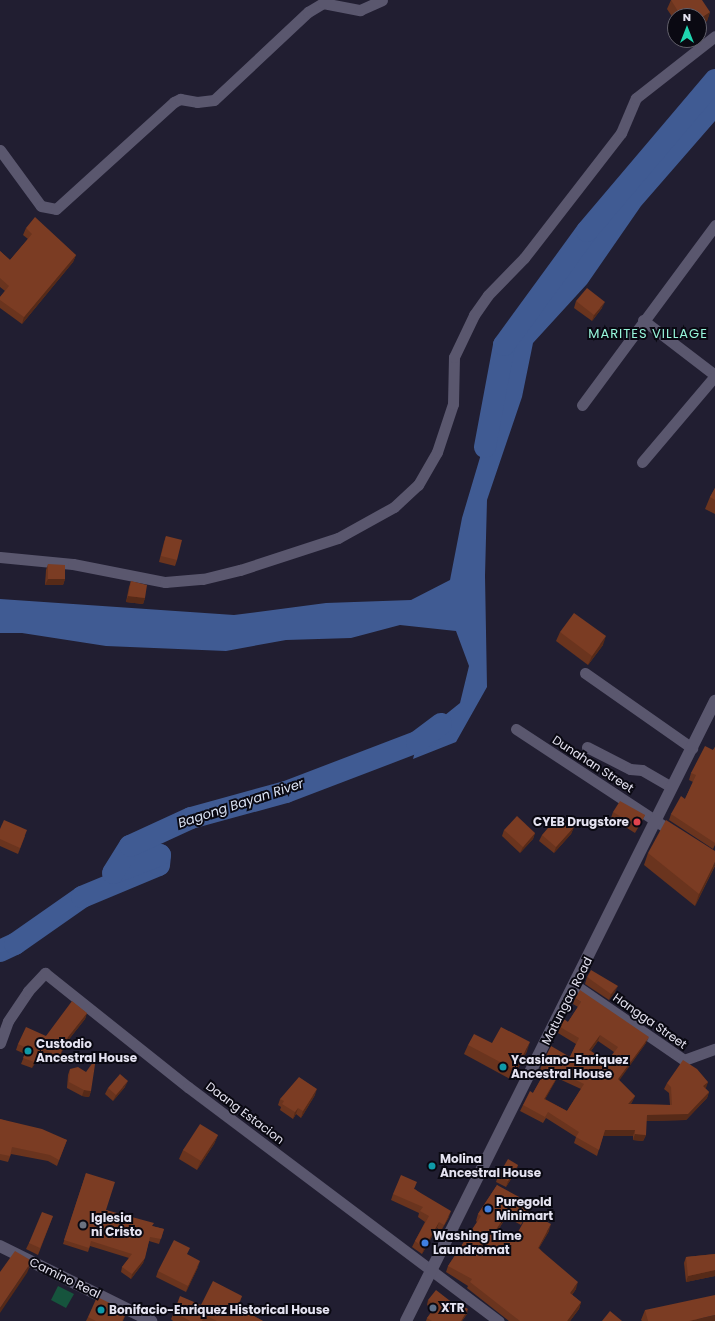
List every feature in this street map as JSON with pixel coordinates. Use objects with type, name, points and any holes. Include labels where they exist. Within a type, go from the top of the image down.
[{"type":"main road","name":"Matungao Road","points":[[406,1321],[430,1270],[575,985],[715,701]]},
{"type":"main road","name":"Camino Real","points":[[0,1246],[150,1321]]},
{"type":"street","points":[[0,150],[41,206],[56,209],[174,102],[180,99],[197,102],[214,100],[308,12],[323,3],[360,10],[382,0]]},
{"type":"street","points":[[0,557],[73,564],[165,582],[203,579],[240,570],[338,538],[394,507],[418,485],[437,452],[453,404],[454,358],[474,315],[488,295],[524,258],[621,133],[636,98],[715,36]]},
{"type":"street","points":[[582,405],[715,226]]},
{"type":"street","points":[[642,462],[715,376],[644,320]]},
{"type":"street","points":[[585,673],[692,748]]},
{"type":"street","name":"Dunahan Street","points":[[516,729],[686,841]]},
{"type":"street","points":[[588,747],[630,769],[642,770],[672,787]]},
{"type":"street","name":"Daang Estacion","points":[[0,1043],[8,1021],[28,991],[46,972],[188,1087],[499,1321]]},
{"type":"street","name":"Hangga Street","points":[[575,985],[684,1060],[715,1049]]},
{"type":"green space","points":[[58,1286],[74,1294],[66,1308],[51,1300]]},
{"type":"water","points":[[715,73],[715,121],[641,206],[587,284],[533,343],[522,397],[487,500],[485,576],[487,687],[456,742],[413,759],[419,736],[460,703],[469,666],[456,631],[400,625],[351,638],[286,640],[226,651],[106,646],[22,633],[0,633],[0,599],[234,615],[326,603],[411,600],[450,580],[462,518],[495,407],[514,325],[551,290],[585,230],[645,173],[707,80]]},
{"type":"building","points":[[671,0],[702,0],[710,12],[707,14],[707,8],[676,8]]},
{"type":"building","points":[[35,217],[76,255],[24,317],[0,300],[0,297],[9,286],[0,278],[0,251],[10,260],[32,234],[26,228]]},
{"type":"building","points":[[587,288],[605,302],[594,315],[576,301]]},
{"type":"building","points":[[715,488],[715,500],[710,497]]},
{"type":"building","points":[[166,536],[182,540],[177,560],[161,556]]},
{"type":"building","points":[[48,564],[65,565],[65,579],[48,579]]},
{"type":"building","points":[[131,581],[147,585],[145,598],[128,596]]},
{"type":"building","points":[[574,613],[606,636],[592,656],[560,632]]},
{"type":"building","points":[[705,746],[713,750],[715,747],[715,843],[671,814],[681,796],[685,799],[696,775],[691,773]]},
{"type":"building","points":[[620,801],[645,815],[638,827],[613,812]]},
{"type":"building","points":[[559,815],[574,827],[556,847],[542,835]]},
{"type":"building","points":[[517,816],[535,833],[523,847],[504,830]]},
{"type":"building","points":[[4,820],[27,830],[20,848],[0,839],[0,829]]},
{"type":"building","points":[[666,820],[715,851],[715,862],[699,894],[648,853]]},
{"type":"building","points":[[591,970],[618,986],[611,994],[587,977]]},
{"type":"building","points":[[580,990],[649,1037],[618,1079],[635,1096],[628,1104],[672,1105],[671,1087],[667,1083],[683,1060],[697,1069],[708,1082],[703,1086],[709,1092],[688,1114],[647,1115],[646,1135],[635,1134],[635,1130],[605,1130],[599,1150],[576,1137],[579,1132],[548,1112],[545,1117],[523,1105],[530,1091],[533,1093],[548,1066],[542,1064],[551,1046],[570,1057],[579,1038],[560,1027],[564,1019],[568,1022],[581,1002],[575,998]],"holes":[[[600,1035],[618,1047],[607,1062],[589,1050]],[[560,1072],[584,1084],[567,1111],[544,1099]]]},
{"type":"building","points":[[72,1001],[87,1013],[68,1037],[59,1056],[43,1049],[34,1062],[23,1058],[27,1048],[18,1044],[26,1027],[46,1036]]},
{"type":"building","points":[[501,1027],[530,1042],[515,1070],[468,1045],[474,1034],[492,1043]]},
{"type":"building","points":[[96,1058],[91,1091],[84,1090],[69,1082],[70,1069],[78,1067],[86,1072]]},
{"type":"building","points":[[120,1074],[128,1081],[116,1095],[108,1088]]},
{"type":"building","points":[[299,1077],[317,1089],[303,1111],[298,1108],[295,1112],[282,1104],[284,1101],[280,1099]]},
{"type":"building","points":[[0,1119],[42,1129],[67,1140],[59,1160],[50,1155],[12,1147],[10,1156],[0,1154]]},
{"type":"building","points":[[200,1124],[218,1135],[201,1161],[183,1150]]},
{"type":"building","points":[[508,1159],[518,1165],[508,1181],[498,1176]]},
{"type":"building","points":[[86,1173],[115,1182],[106,1210],[154,1223],[152,1226],[164,1229],[161,1239],[150,1237],[145,1258],[132,1274],[122,1267],[132,1254],[91,1241],[89,1248],[64,1240]]},
{"type":"building","points":[[401,1175],[417,1182],[414,1189],[451,1211],[444,1225],[439,1222],[424,1248],[415,1241],[429,1216],[420,1211],[423,1207],[393,1194]]},
{"type":"building","points":[[497,1185],[532,1204],[524,1218],[509,1210],[495,1231],[513,1241],[529,1212],[551,1224],[538,1248],[578,1282],[570,1293],[581,1302],[567,1321],[520,1321],[470,1282],[472,1279],[448,1266],[481,1216],[478,1214]]},
{"type":"building","points":[[42,1212],[53,1216],[40,1248],[29,1243]]},
{"type":"building","points":[[174,1240],[190,1248],[187,1254],[200,1261],[188,1286],[158,1271]]},
{"type":"building","points":[[15,1251],[32,1261],[0,1308],[0,1272]]},
{"type":"building","points":[[715,1254],[715,1270],[688,1276],[686,1257]]},
{"type":"building","points":[[213,1281],[242,1296],[237,1307],[263,1321],[217,1321],[205,1315],[202,1321],[190,1321],[174,1312],[180,1296],[201,1305]]},
{"type":"building","points":[[436,1290],[454,1304],[455,1301],[468,1309],[461,1321],[432,1321],[427,1318],[436,1306],[428,1300]]},
{"type":"building","points":[[715,1295],[715,1315],[689,1321],[648,1321],[645,1310]]},
{"type":"building","name":"Bonifacio-Enriquez Historical House","points":[[97,1297],[127,1311],[122,1321],[96,1321],[88,1317]]},
{"type":"building","points":[[610,1311],[622,1321],[602,1321]]},
{"type":"waterway","points":[[485,447],[504,345],[587,231],[715,80]]},
{"type":"waterway","name":"Bagong Bayan River","points":[[0,951],[15,944],[82,897],[159,865],[160,855],[113,873],[130,846],[191,818],[286,792],[417,742],[441,724]]},
{"type":"place","name":"CYEB Drugstore","points":[[637,822]]},
{"type":"place","name":"Custodio Ancestral House","points":[[28,1051]]},
{"type":"place","name":"Ycasiano-Enriquez Ancestral House","points":[[503,1067]]},
{"type":"place","name":"Molina Ancestral House","points":[[432,1166]]},
{"type":"place","name":"Puregold Minimart","points":[[488,1209]]},
{"type":"place","name":"Iglesia ni Cristo","points":[[83,1225]]},
{"type":"place","name":"Washing Time Laundromat","points":[[425,1243]]},
{"type":"place","name":"XTR","points":[[433,1308]]},
{"type":"place","name":"Bonifacio-Enriquez Historical House","points":[[101,1310]]},
{"type":"district","name":"MARITES VILLAGE","points":[[648,334]]}]
